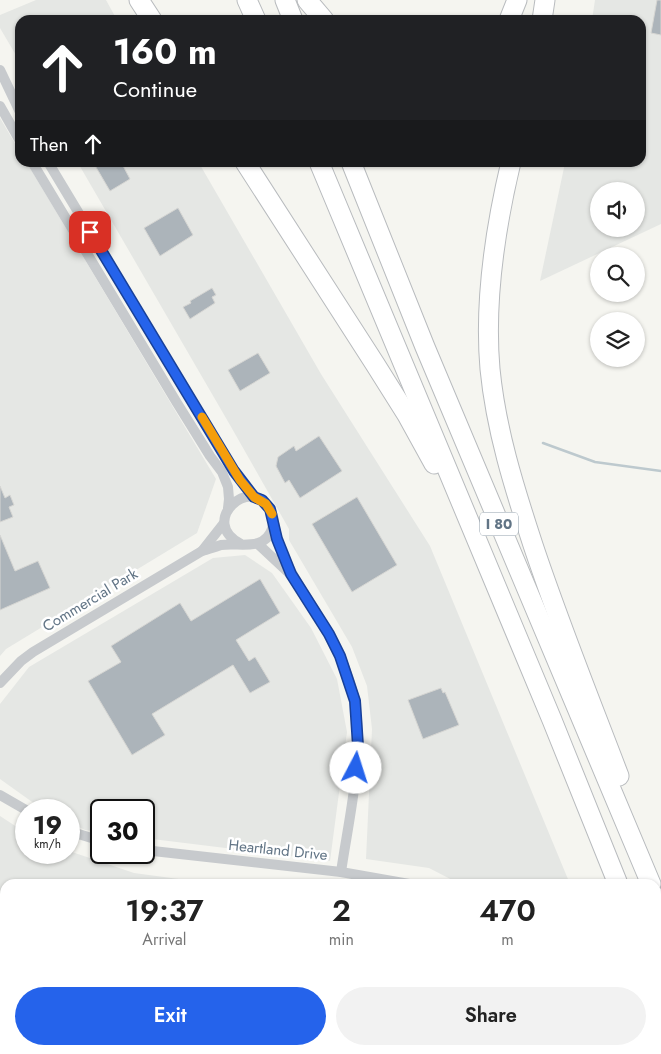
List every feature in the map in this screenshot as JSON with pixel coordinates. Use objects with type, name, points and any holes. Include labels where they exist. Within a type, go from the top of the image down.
[{"type":"highway","points":[[139,0],[149,15]]},
{"type":"highway","points":[[247,0],[254,15]]},
{"type":"highway","points":[[252,0],[258,15]]},
{"type":"highway","points":[[285,0],[291,15]]},
{"type":"highway","points":[[307,0],[320,15]]},
{"type":"highway","points":[[511,15],[517,0]]},
{"type":"highway","points":[[543,15],[545,0]]},
{"type":"highway","points":[[248,167],[407,415],[429,454],[508,613]]},
{"type":"highway","name":"I 80","points":[[321,167],[508,613],[616,879]]},
{"type":"highway","name":"I 80","points":[[353,167],[425,348],[648,879]]},
{"type":"highway","points":[[510,167],[498,223],[491,286],[490,367],[494,406],[517,497],[554,606],[626,795],[636,848]]},
{"type":"street","points":[[0,70],[15,102]]},
{"type":"street","points":[[0,106],[15,132]]},
{"type":"street","points":[[35,167],[177,403],[222,472],[230,499],[228,508],[224,523],[202,551]]},
{"type":"street","points":[[51,167],[234,471],[254,497],[266,504],[273,517],[277,539],[291,574],[329,634],[345,670],[355,701],[358,723],[357,761],[341,872]]},
{"type":"street","points":[[228,508],[239,498],[254,497]]},
{"type":"street","points":[[202,551],[222,545],[241,544],[250,546],[258,544],[265,540],[270,533],[273,526],[273,517]]},
{"type":"street","points":[[224,523],[230,536],[241,544]]},
{"type":"street","points":[[258,544],[291,574]]},
{"type":"street","name":"Commercial Park","points":[[0,683],[21,661],[33,652],[202,551]]},
{"type":"street","points":[[0,795],[15,804]]},
{"type":"street","name":"Heartland Drive","points":[[155,851],[341,872],[381,879]]},
{"type":"shaded area","points":[[36,0],[106,0],[114,15],[15,15],[15,54],[0,28],[0,15]]},
{"type":"shaded area","points":[[595,0],[661,0],[661,224],[645,232],[645,182],[590,182],[590,237],[633,237],[612,247],[590,247],[590,257],[540,281],[564,167],[646,167],[646,15],[593,15]]},
{"type":"shaded area","points":[[0,118],[15,144],[15,167],[29,167],[216,479],[197,533],[6,649],[0,656]]},
{"type":"shaded area","points":[[80,167],[201,167],[321,374],[430,546],[568,879],[450,879],[429,868],[366,859],[372,729],[367,686],[352,647],[289,540],[289,529]]},
{"type":"shaded area","points":[[245,555],[272,573],[311,628],[337,679],[347,732],[330,861],[155,839],[155,799],[90,799],[90,831],[85,830],[80,828],[80,799],[28,799],[0,779],[0,704],[29,667],[213,558]]},
{"type":"shaded area","points":[[0,816],[15,826],[15,864],[80,864],[80,855],[90,858],[90,864],[107,864],[134,873],[179,879],[0,879]]},
{"type":"building","points":[[657,0],[661,0],[661,35],[651,33]]},
{"type":"building","points":[[96,167],[124,167],[130,179],[110,191]]},
{"type":"building","points":[[178,208],[193,235],[160,256],[144,228]]},
{"type":"building","points":[[212,288],[216,295],[212,297],[215,303],[190,319],[183,307]]},
{"type":"building","points":[[258,353],[270,373],[240,391],[228,370]]},
{"type":"building","points":[[319,436],[342,471],[300,498],[289,480],[285,483],[276,466],[278,457],[294,446],[296,451]]},
{"type":"building","points":[[0,486],[5,498],[10,495],[14,505],[9,507],[13,517],[0,522]]},
{"type":"building","points":[[357,497],[397,565],[352,592],[312,524]]},
{"type":"building","points":[[0,535],[15,571],[38,561],[50,588],[0,610]]},
{"type":"building","points":[[260,579],[280,613],[236,640],[249,661],[255,657],[270,682],[250,693],[233,665],[152,714],[165,735],[132,755],[88,681],[121,662],[111,646],[180,603],[191,621]]},
{"type":"building","points":[[441,688],[443,693],[445,692],[459,725],[423,739],[408,700]]},
{"type":"waterway","points":[[543,443],[595,462],[661,471]]},
{"type":"slow traffic","points":[[202,417],[240,480],[254,497],[266,504],[272,514]]},
{"type":"route","points":[[90,232],[234,471],[254,497],[262,500],[270,509],[277,539],[291,574],[329,634],[348,677],[355,701],[358,723],[356,768]]}]
